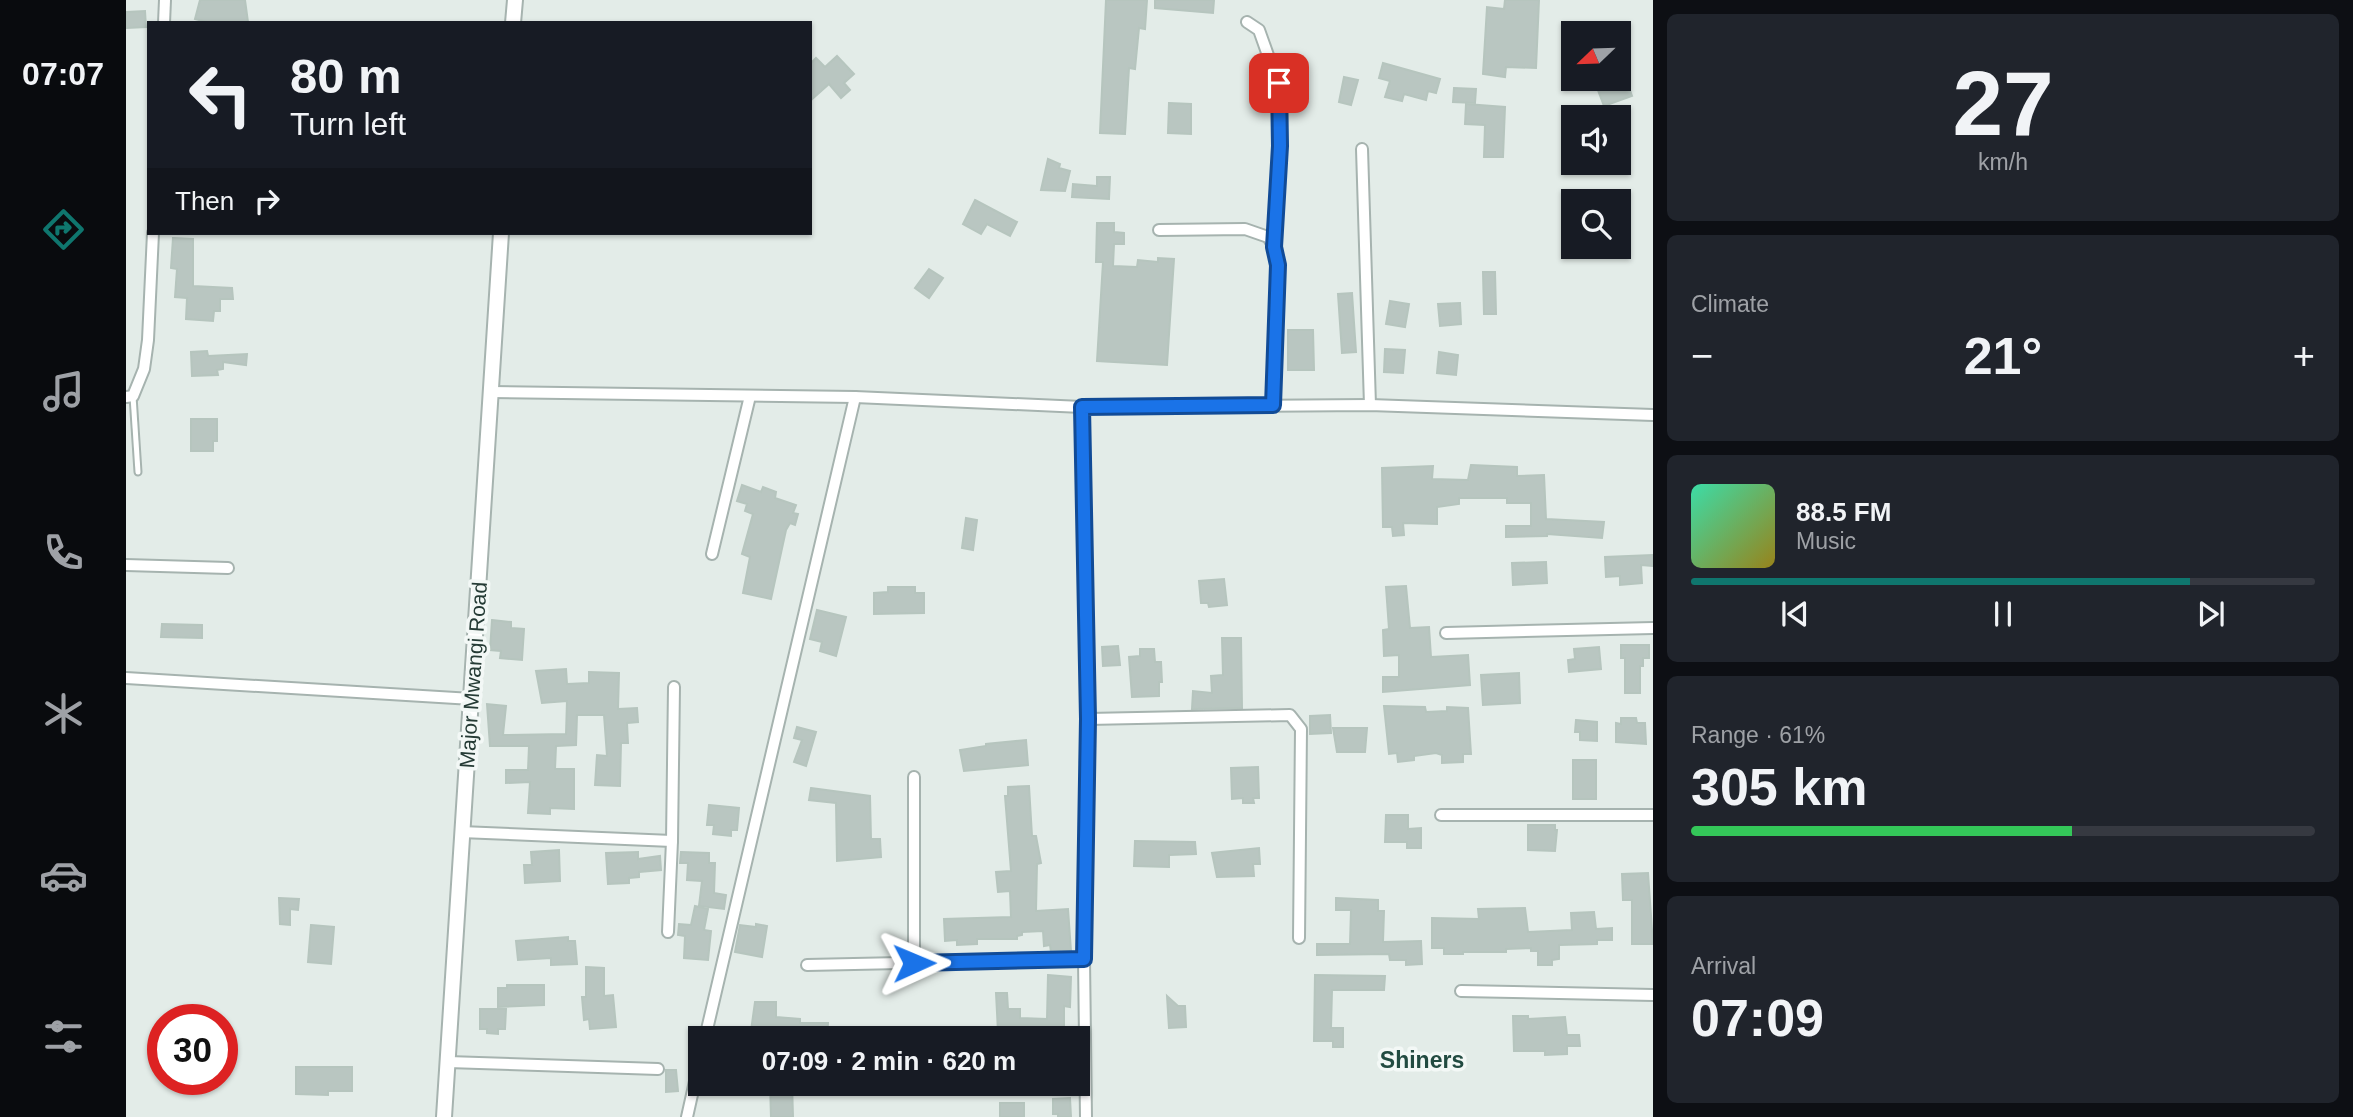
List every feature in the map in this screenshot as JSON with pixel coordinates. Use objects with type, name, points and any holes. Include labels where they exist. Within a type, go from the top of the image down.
[{"type":"street","points":[[164,21],[165,0]]},
{"type":"street","points":[[513,21],[515,0]]},
{"type":"street","points":[[1247,22],[1259,30],[1280,89],[1280,146],[1274,247],[1278,265],[1273,405]]},
{"type":"street","points":[[1362,149],[1370,405]]},
{"type":"street","points":[[1159,230],[1245,229],[1268,237],[1274,247]]},
{"type":"street","points":[[130,397],[144,369],[153,235]]},
{"type":"street","name":"Major Mwangi Road","points":[[444,1117],[501,235]]},
{"type":"street","points":[[491,392],[855,397],[1082,407],[1370,405],[1653,415]]},
{"type":"street","points":[[712,554],[750,396]]},
{"type":"street","points":[[708,1026],[855,397]]},
{"type":"street","points":[[1082,407],[1088,719],[1084,959],[1086,1117]]},
{"type":"street","points":[[126,565],[228,568]]},
{"type":"street","points":[[1446,633],[1653,628]]},
{"type":"street","points":[[126,678],[472,699]]},
{"type":"street","points":[[667,932],[672,841],[674,687]]},
{"type":"street","points":[[1088,719],[1290,715],[1301,730],[1299,938]]},
{"type":"street","points":[[914,777],[914,963]]},
{"type":"street","points":[[1441,815],[1653,815]]},
{"type":"street","points":[[461,832],[672,841]]},
{"type":"street","points":[[807,965],[1084,959]]},
{"type":"street","points":[[1461,990],[1653,995]]},
{"type":"street","points":[[448,1062],[658,1069]]},
{"type":"street","points":[[687,1117],[692,1096]]},
{"type":"lane","points":[[130,397],[138,472]]},
{"type":"building","points":[[200,0],[245,0],[248,21],[195,19]]},
{"type":"building","points":[[1106,0],[1147,0],[1145,29],[1139,28],[1135,69],[1129,68],[1125,134],[1100,133]]},
{"type":"building","points":[[1155,0],[1214,0],[1213,13],[1155,8]]},
{"type":"building","points":[[1505,0],[1539,0],[1536,68],[1506,67],[1505,77],[1483,74],[1487,7],[1504,9]]},
{"type":"building","points":[[145,11],[146,27],[126,28],[126,12]]},
{"type":"building","points":[[837,56],[854,74],[844,83],[850,90],[841,98],[829,84],[812,99],[812,62],[816,58],[825,67]]},
{"type":"building","points":[[1383,63],[1440,79],[1436,93],[1428,91],[1426,100],[1404,94],[1402,101],[1385,97],[1390,81],[1379,78]]},
{"type":"building","points":[[1344,77],[1358,80],[1351,105],[1339,102]]},
{"type":"building","points":[[1454,88],[1476,89],[1475,103],[1453,102]]},
{"type":"building","points":[[1598,91],[1630,91],[1632,96],[1604,105]]},
{"type":"building","points":[[1169,103],[1191,104],[1191,134],[1168,133]]},
{"type":"building","points":[[1466,104],[1505,107],[1503,157],[1484,157],[1485,125],[1465,124]]},
{"type":"building","points":[[1048,159],[1060,164],[1059,168],[1070,171],[1065,191],[1041,190]]},
{"type":"building","points":[[1097,177],[1110,177],[1109,199],[1072,197],[1073,184],[1097,186]]},
{"type":"building","points":[[975,200],[1017,222],[1010,236],[987,224],[981,234],[963,224]]},
{"type":"building","points":[[1097,223],[1114,223],[1114,232],[1124,233],[1124,244],[1114,244],[1113,266],[1137,267],[1138,260],[1158,262],[1158,258],[1174,259],[1167,365],[1097,361],[1103,262],[1096,262]]},
{"type":"building","points":[[173,238],[193,239],[193,286],[232,288],[233,299],[220,299],[220,311],[214,311],[213,321],[186,319],[187,298],[175,297],[177,269],[171,268]]},
{"type":"building","points":[[929,269],[943,278],[929,298],[915,288]]},
{"type":"building","points":[[1483,272],[1495,272],[1496,314],[1484,314]]},
{"type":"building","points":[[1352,293],[1356,352],[1342,353],[1338,294]]},
{"type":"building","points":[[1390,301],[1409,304],[1405,327],[1386,324]]},
{"type":"building","points":[[1460,303],[1461,324],[1440,326],[1438,304]]},
{"type":"building","points":[[1288,330],[1313,330],[1314,370],[1288,370]]},
{"type":"building","points":[[1385,349],[1405,350],[1403,373],[1384,372]]},
{"type":"building","points":[[207,351],[208,356],[247,354],[246,365],[223,362],[223,369],[217,370],[218,375],[192,376],[191,352]]},
{"type":"building","points":[[1439,352],[1458,355],[1456,375],[1437,373]]},
{"type":"building","points":[[191,419],[217,419],[217,441],[213,441],[213,451],[191,451]]},
{"type":"building","points":[[1471,465],[1517,467],[1517,476],[1544,475],[1546,519],[1604,522],[1602,538],[1547,534],[1506,537],[1506,526],[1531,526],[1531,503],[1507,503],[1507,498],[1459,498],[1459,504],[1437,507],[1437,524],[1403,523],[1404,535],[1393,536],[1392,527],[1383,527],[1382,468],[1433,466],[1432,479],[1468,480]]},
{"type":"building","points":[[742,485],[761,492],[763,487],[776,492],[775,498],[796,505],[793,513],[798,514],[795,525],[790,523],[786,530],[771,599],[743,593],[750,557],[742,554],[753,514],[745,511],[747,504],[737,501]]},
{"type":"building","points":[[966,518],[977,520],[973,550],[962,548]]},
{"type":"building","points":[[1653,555],[1653,566],[1641,565],[1642,583],[1620,585],[1620,576],[1606,577],[1605,557]]},
{"type":"building","points":[[1546,562],[1547,583],[1513,585],[1512,563]]},
{"type":"building","points":[[1224,579],[1227,605],[1209,607],[1208,603],[1201,603],[1199,581]]},
{"type":"building","points":[[1406,586],[1410,628],[1429,627],[1431,657],[1468,655],[1470,685],[1383,692],[1383,677],[1399,677],[1399,655],[1384,656],[1383,630],[1389,629],[1386,587]]},
{"type":"building","points":[[888,587],[915,587],[915,593],[924,593],[924,613],[874,614],[874,593],[888,592]]},
{"type":"building","points":[[817,610],[846,617],[836,656],[820,651],[822,642],[810,639]]},
{"type":"building","points":[[492,620],[511,622],[511,628],[524,629],[522,660],[500,658],[501,651],[490,650]]},
{"type":"building","points":[[162,624],[202,625],[202,638],[161,637]]},
{"type":"building","points":[[1222,638],[1241,638],[1242,708],[1192,709],[1193,691],[1212,693],[1211,676],[1223,675]]},
{"type":"building","points":[[1621,645],[1649,645],[1649,658],[1643,658],[1643,666],[1640,666],[1640,693],[1625,693],[1625,658],[1621,658]]},
{"type":"building","points":[[1118,646],[1120,665],[1103,666],[1102,647]]},
{"type":"building","points":[[1599,647],[1601,669],[1569,672],[1568,660],[1575,659],[1574,649]]},
{"type":"building","points":[[1140,649],[1154,649],[1155,662],[1161,662],[1162,682],[1159,682],[1159,696],[1132,697],[1129,657],[1140,656]]},
{"type":"building","points":[[566,669],[567,684],[589,683],[589,672],[619,673],[618,709],[637,708],[638,722],[627,723],[628,743],[621,743],[620,786],[595,785],[597,755],[607,756],[604,715],[577,715],[576,745],[556,746],[555,769],[574,769],[574,809],[550,808],[550,814],[528,813],[530,782],[506,783],[506,770],[528,770],[529,746],[490,746],[487,704],[506,706],[503,735],[566,734],[567,701],[542,703],[536,671]]},
{"type":"building","points":[[1519,673],[1520,703],[1483,705],[1481,675]]},
{"type":"building","points":[[1384,706],[1425,707],[1426,712],[1447,711],[1447,707],[1468,708],[1471,754],[1463,754],[1463,762],[1442,763],[1442,755],[1436,753],[1414,756],[1414,760],[1398,762],[1397,753],[1389,754]]},
{"type":"building","points":[[1330,715],[1331,733],[1310,734],[1310,716]]},
{"type":"building","points":[[1621,718],[1636,718],[1637,723],[1645,723],[1646,744],[1616,742],[1616,723],[1621,724]]},
{"type":"building","points":[[1576,720],[1597,722],[1597,741],[1580,740],[1580,732],[1575,732]]},
{"type":"building","points":[[797,727],[816,732],[806,766],[794,762],[802,740],[794,738]]},
{"type":"building","points":[[1333,728],[1367,728],[1365,752],[1337,752]]},
{"type":"building","points":[[1026,740],[1028,765],[964,771],[960,750]]},
{"type":"building","points":[[1573,760],[1596,760],[1596,799],[1573,799]]},
{"type":"building","points":[[1258,767],[1259,798],[1253,798],[1254,803],[1243,803],[1243,798],[1232,799],[1231,768]]},
{"type":"building","points":[[1029,786],[1032,836],[1036,836],[1041,863],[1037,864],[1036,911],[1068,909],[1071,951],[1051,952],[1050,945],[1044,946],[1043,931],[1022,932],[1017,939],[977,939],[977,944],[957,945],[957,940],[945,941],[944,919],[1011,917],[1010,891],[998,892],[996,872],[1011,871],[1005,796],[1008,796],[1008,787]]},
{"type":"building","points":[[811,788],[870,796],[871,839],[880,839],[881,857],[837,861],[836,803],[809,800]]},
{"type":"building","points":[[709,805],[739,808],[737,830],[731,830],[731,836],[713,834],[714,825],[707,825]]},
{"type":"building","points":[[1386,815],[1408,815],[1408,829],[1421,828],[1421,848],[1407,848],[1407,842],[1385,842]]},
{"type":"building","points":[[1528,825],[1555,825],[1555,851],[1528,850]]},
{"type":"building","points":[[1135,841],[1195,842],[1196,854],[1169,855],[1169,867],[1134,866]]},
{"type":"building","points":[[1259,848],[1260,864],[1253,864],[1254,876],[1217,877],[1212,853]]},
{"type":"building","points":[[559,850],[560,881],[525,883],[524,865],[532,865],[531,852]]},
{"type":"building","points":[[638,852],[638,859],[660,856],[661,870],[639,872],[639,877],[629,878],[629,883],[608,884],[606,853]]},
{"type":"building","points":[[681,852],[709,853],[709,863],[715,863],[714,893],[726,895],[724,909],[699,906],[702,881],[687,880],[688,863],[680,863]]},
{"type":"building","points":[[1648,873],[1653,944],[1632,944],[1632,900],[1623,900],[1622,874]]},
{"type":"building","points":[[279,898],[299,899],[298,910],[290,909],[290,925],[280,924]]},
{"type":"building","points":[[1336,898],[1378,900],[1378,911],[1384,911],[1383,942],[1421,941],[1422,964],[1406,965],[1406,960],[1390,960],[1389,954],[1317,955],[1317,944],[1350,944],[1351,910],[1336,910]]},
{"type":"building","points":[[695,906],[708,909],[704,930],[711,931],[708,960],[684,958],[685,936],[678,935],[679,924],[691,925]]},
{"type":"building","points":[[1525,908],[1528,932],[1572,930],[1571,913],[1594,912],[1596,929],[1612,928],[1612,940],[1597,940],[1597,944],[1559,945],[1559,959],[1552,960],[1552,965],[1538,965],[1538,951],[1531,951],[1531,948],[1506,949],[1506,952],[1444,954],[1444,948],[1432,948],[1432,918],[1479,919],[1478,909]]},
{"type":"building","points":[[756,924],[767,926],[762,957],[735,952],[740,925],[756,927]]},
{"type":"building","points":[[311,925],[334,927],[331,964],[308,962]]},
{"type":"building","points":[[568,937],[568,941],[575,941],[577,964],[551,965],[551,958],[518,960],[516,941]]},
{"type":"building","points":[[586,967],[604,968],[604,996],[613,995],[616,1027],[590,1029],[589,1019],[584,1020],[582,997],[586,997]]},
{"type":"building","points":[[1048,975],[1071,977],[1070,1007],[1064,1006],[1064,1026],[998,1026],[996,993],[1007,993],[1008,1009],[1020,1009],[1020,1018],[1047,1019]]},
{"type":"building","points":[[1315,975],[1385,976],[1384,990],[1332,990],[1331,1028],[1343,1028],[1343,1047],[1333,1047],[1333,1041],[1314,1041]]},
{"type":"building","points":[[507,985],[544,985],[544,1005],[498,1007],[498,988],[507,988]]},
{"type":"building","points":[[1167,996],[1178,1006],[1185,1006],[1186,1027],[1169,1028]]},
{"type":"building","points":[[755,1002],[776,1002],[776,1017],[800,1019],[800,1023],[828,1023],[828,1026],[752,1026]]},
{"type":"building","points":[[480,1009],[506,1009],[505,1029],[498,1029],[498,1034],[480,1029]]},
{"type":"building","points":[[1513,1016],[1528,1016],[1528,1019],[1565,1017],[1567,1035],[1579,1035],[1580,1046],[1567,1046],[1567,1054],[1545,1055],[1545,1051],[1514,1051]]},
{"type":"building","points":[[296,1067],[352,1067],[352,1091],[328,1091],[328,1095],[296,1094]]},
{"type":"building","points":[[666,1070],[676,1070],[678,1091],[666,1092]]},
{"type":"building","points":[[770,1096],[792,1096],[793,1117],[771,1117]]},
{"type":"building","points":[[1070,1098],[1071,1117],[1058,1117],[1058,1114],[1053,1114],[1053,1099]]},
{"type":"building","points":[[1000,1103],[1024,1103],[1024,1117],[1000,1117]]},
{"type":"district","name":"Shiners","points":[[1422,1060]]},
{"type":"route","points":[[914,963],[1084,959],[1088,719],[1082,407],[1273,405],[1278,265],[1274,247],[1281,121],[1279,83]]}]
